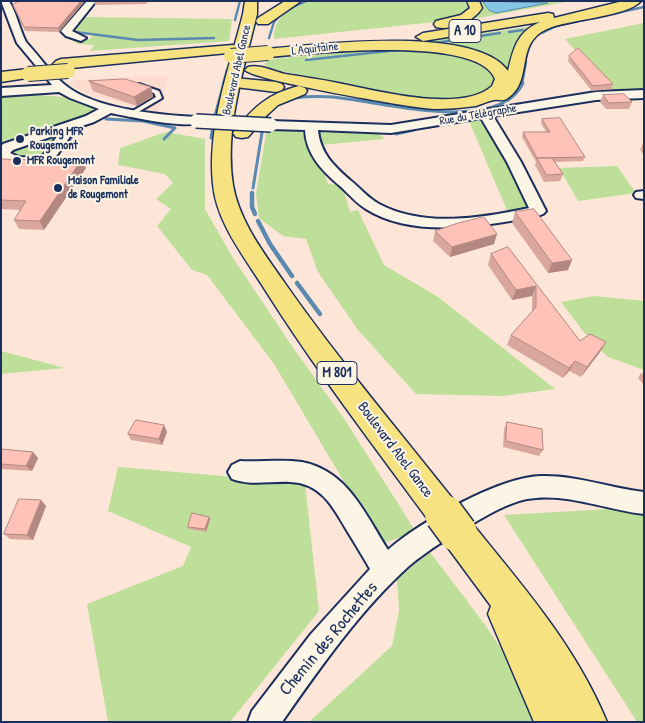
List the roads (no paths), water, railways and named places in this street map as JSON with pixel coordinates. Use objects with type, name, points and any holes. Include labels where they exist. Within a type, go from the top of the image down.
[{"type":"main road","name":"Boulevard Abel Gance","points":[[239,226],[237,173],[247,80],[252,1]]},
{"type":"main road","name":"Boulevard Abel Gance","points":[[267,1],[264,39],[247,80],[224,126],[221,162],[225,196],[252,250],[290,310],[539,638],[558,665],[586,722]]},
{"type":"main road","points":[[264,39],[279,9],[294,1]]},
{"type":"main road","points":[[410,31],[469,16],[476,11],[476,5],[472,1]]},
{"type":"main road","name":"L'Aquitaine","points":[[1,77],[25,71],[232,53],[264,39],[410,31],[501,19],[594,1]]},
{"type":"main road","name":"L'Aquitaine","points":[[264,39],[302,50],[472,30],[626,1]]},
{"type":"main road","points":[[242,133],[262,108],[274,99],[309,85],[434,106],[457,107],[489,102],[503,95],[511,86],[516,75],[521,48],[531,32],[545,25],[615,9],[635,1]]},
{"type":"main road","points":[[247,80],[309,85],[398,99],[446,103],[483,98],[499,89],[503,80],[500,72],[487,61],[465,53],[441,48],[405,46],[302,50]]},
{"type":"main road","name":"L'Aquitaine","points":[[1,69],[25,71]]},
{"type":"main road","name":"Boulevard Abel Gance","points":[[488,572],[556,722]]},
{"type":"street","name":"Rue du Télégraphe","points":[[4,1],[12,14],[19,38],[61,88],[82,99],[110,108],[158,118],[387,130],[596,96],[644,94]]},
{"type":"street","points":[[81,38],[66,31],[92,1]]},
{"type":"street","points":[[1,92],[61,88]]},
{"type":"street","points":[[72,126],[57,149],[45,162],[17,161],[2,155],[8,147],[72,126],[110,108]]},
{"type":"street","points":[[311,127],[312,143],[318,154],[335,176],[372,206],[408,219],[439,223],[498,219],[538,211],[514,162],[485,114]]},
{"type":"street","name":"Chemin des Rochettes","points":[[240,472],[304,472],[328,482],[337,492],[386,571],[353,604],[314,652],[262,722]]},
{"type":"street","points":[[386,571],[404,554],[430,536],[490,501],[523,489],[539,487],[557,488],[620,501],[644,503]]},
{"type":"lane","points":[[132,84],[159,94],[158,99],[133,113]]},
{"type":"water","points":[[483,1],[548,3],[496,13],[489,10]]},
{"type":"waterway","points":[[235,20],[240,1]]},
{"type":"waterway","points":[[290,8],[306,1]]},
{"type":"waterway","points":[[542,33],[556,26],[644,7]]},
{"type":"waterway","points":[[269,38],[274,22],[281,14]]},
{"type":"waterway","points":[[75,25],[72,29],[75,32],[138,40],[214,38]]},
{"type":"waterway","points":[[509,32],[523,30]]},
{"type":"waterway","points":[[435,43],[500,33]]},
{"type":"waterway","points":[[306,60],[397,50]]},
{"type":"waterway","points":[[522,84],[526,62]]},
{"type":"waterway","points":[[223,84],[227,70]]},
{"type":"waterway","points":[[214,119],[224,83]]},
{"type":"waterway","points":[[294,98],[334,97],[443,112],[469,111],[492,107],[511,98],[523,83]]},
{"type":"waterway","points":[[253,188],[264,120],[271,110]]},
{"type":"waterway","points":[[106,119],[143,121],[175,128],[164,139]]},
{"type":"waterway","points":[[211,138],[213,125]]},
{"type":"waterway","points":[[428,127],[438,125]]},
{"type":"waterway","points":[[396,134],[414,130]]},
{"type":"waterway","points":[[69,141],[74,133]]},
{"type":"waterway","points":[[252,193],[252,207],[255,214]]},
{"type":"waterway","points":[[258,221],[270,244],[292,276]]},
{"type":"waterway","points":[[297,283],[320,314]]},
{"type":"place","name":"Parking MFR Rougemont","points":[[20,139]]},
{"type":"place","name":"MFR Rougemont","points":[[17,161]]},
{"type":"place","name":"Maison Familiale de Rougemont","points":[[58,188]]}]
